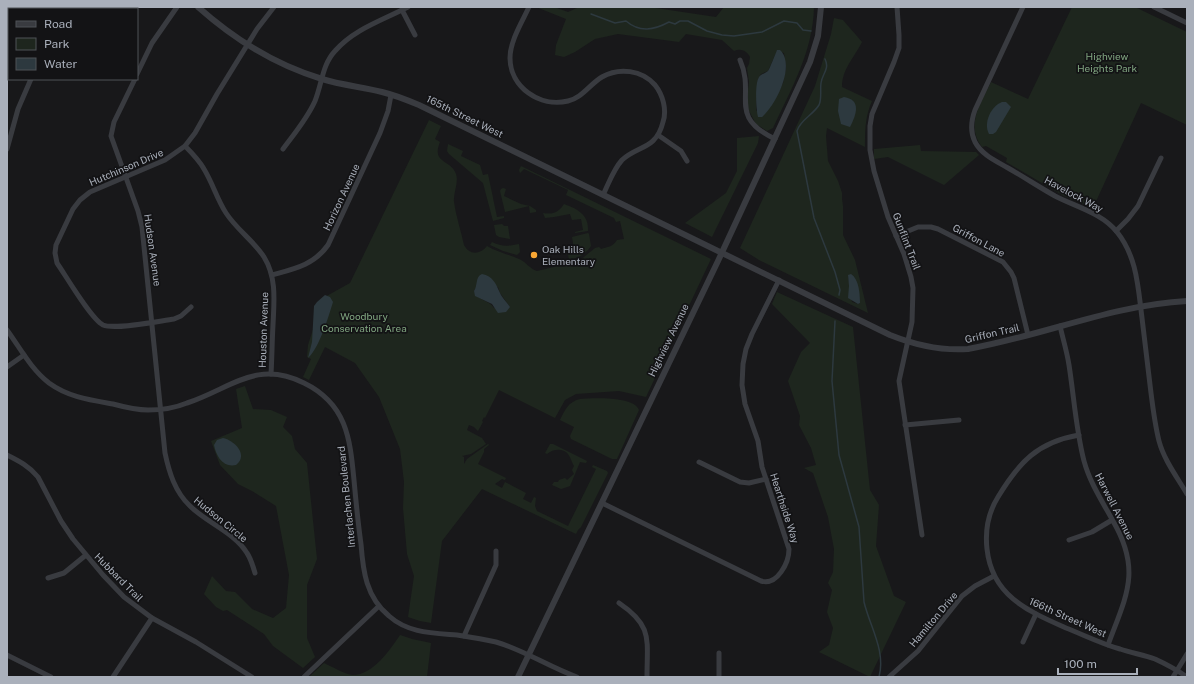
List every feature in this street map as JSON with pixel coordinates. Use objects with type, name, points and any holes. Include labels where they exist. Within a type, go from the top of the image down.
[{"type":"street","points":[[138,72],[155,37],[177,7]]},
{"type":"street","name":"165th Street West","points":[[198,7],[221,27],[247,45],[285,65],[321,79],[391,95],[433,111],[722,252]]},
{"type":"street","name":"Hutchinson Drive","points":[[191,307],[182,316],[174,319],[114,327],[102,324],[94,317],[57,263],[55,253],[56,245],[73,209],[80,200],[90,192],[169,158],[185,146],[195,133],[210,104],[247,45],[264,19],[274,7]]},
{"type":"street","points":[[282,149],[308,115],[315,100],[328,60],[334,52],[346,40],[358,32],[408,7]]},
{"type":"street","points":[[529,7],[515,37],[510,58],[514,76],[524,89],[532,96],[544,101],[568,101],[578,97],[598,80],[608,74],[622,71],[637,73],[650,80],[656,86],[662,98],[665,113],[664,121],[658,135],[644,148],[623,159],[613,173],[603,194]]},
{"type":"street","name":"Highview Avenue","points":[[518,677],[722,252],[813,55],[819,28],[821,7]]},
{"type":"street","name":"Gunflint Trail","points":[[897,7],[899,35],[898,48],[894,62],[872,114],[870,151],[874,171],[888,216],[908,265],[912,288],[913,310],[899,381],[922,535]]},
{"type":"street","name":"Havelock Way","points":[[1023,7],[974,110],[971,124],[973,137],[984,154],[1054,195],[1091,212],[1116,231],[1126,244],[1133,260],[1159,442],[1170,467],[1187,494]]},
{"type":"street","points":[[1154,7],[1187,23]]},
{"type":"street","points":[[402,10],[415,35]]},
{"type":"street","points":[[740,60],[746,76],[745,106],[748,118],[761,132],[774,139]]},
{"type":"street","points":[[7,149],[18,109],[31,80]]},
{"type":"street","name":"Hudson Avenue","points":[[134,80],[114,122],[111,136],[138,211],[142,227],[161,410]]},
{"type":"street","name":"Horizon Avenue","points":[[272,275],[307,264],[321,254],[328,245],[380,133],[388,111],[391,95]]},
{"type":"street","points":[[658,135],[681,151],[687,161]]},
{"type":"street","name":"Houston Avenue","points":[[185,146],[197,158],[205,170],[216,196],[227,215],[238,229],[258,249],[264,257],[272,275],[274,295],[271,374]]},
{"type":"street","points":[[1116,231],[1138,206],[1161,158]]},
{"type":"street","name":"Griffon Lane","points":[[896,236],[918,227],[931,227],[1003,262],[1014,278],[1028,335]]},
{"type":"street","name":"Griffon Trail","points":[[722,252],[890,335],[926,346],[954,350],[982,346],[1140,307],[1187,301]]},
{"type":"street","name":"Hearthside Way","points":[[602,503],[761,581],[772,581],[778,577],[789,553],[788,545],[762,467],[758,441],[745,404],[742,375],[744,358],[748,344],[779,280]]},
{"type":"street","name":"Harwell Avenue","points":[[1060,326],[1069,362],[1084,460],[1098,496],[1124,540],[1128,558],[1129,576],[1125,599],[1108,645]]},
{"type":"street","name":"Interlachen Boulevard","points":[[7,330],[34,368],[50,384],[84,399],[135,409],[161,410],[188,403],[244,378],[258,375],[271,374],[296,380],[314,388],[329,401],[342,419],[349,438],[365,578],[368,588],[379,606],[395,621],[416,631],[464,636],[496,642],[577,677]]},
{"type":"street","points":[[7,368],[24,355]]},
{"type":"street","name":"Hudson Circle","points":[[161,410],[166,454],[169,469],[175,485],[188,505],[238,542],[246,552],[255,573]]},
{"type":"street","points":[[905,425],[959,420]]},
{"type":"street","name":"166th Street West","points":[[1079,435],[1066,437],[1052,442],[1034,453],[1020,467],[997,498],[989,517],[986,540],[987,555],[994,576],[1012,599],[1036,614],[1108,645],[1153,658],[1177,670],[1187,677]]},
{"type":"street","name":"Hubbard Trail","points":[[7,455],[26,465],[38,477],[61,521],[86,555],[124,597],[164,626],[196,642],[252,677]]},
{"type":"street","points":[[699,462],[740,482],[750,483],[766,479]]},
{"type":"street","points":[[1069,540],[1092,532],[1112,520]]},
{"type":"street","points":[[464,636],[496,565],[496,551]]},
{"type":"street","points":[[48,578],[64,573],[86,555]]},
{"type":"street","name":"Hamilton Drive","points":[[889,677],[918,651],[962,596],[975,586],[994,576]]},
{"type":"street","points":[[619,603],[636,615],[645,630],[647,643],[647,677]]},
{"type":"street","points":[[304,677],[379,606]]},
{"type":"street","points":[[1023,642],[1036,614]]},
{"type":"street","points":[[113,677],[152,618]]},
{"type":"street","points":[[719,652],[719,677]]},
{"type":"street","points":[[1173,677],[1187,654]]},
{"type":"street","points":[[7,655],[51,677]]},
{"type":"green space","points":[[536,7],[554,7],[568,12],[577,8],[649,7],[716,17],[724,7],[814,7],[810,39],[800,70],[773,128],[767,131],[756,124],[748,109],[747,97],[749,82],[747,68],[750,57],[747,53],[741,50],[734,51],[722,40],[686,34],[679,42],[618,34],[595,39],[564,57],[555,55],[556,45],[566,19]],"holes":[[[777,51],[784,53],[786,68],[783,83],[775,99],[756,111],[758,79],[761,74],[768,71]]]},
{"type":"green space","name":"Highview Heights Park","points":[[1072,7],[1135,7],[1187,32],[1187,125],[1141,103],[1093,208],[1064,196],[1006,162],[1007,158],[986,146],[982,147],[977,139],[975,131],[976,114],[991,82],[1028,99]]},
{"type":"green space","points":[[834,18],[843,20],[862,42],[846,69],[842,87],[872,101],[865,129],[865,147],[827,128],[826,136],[828,161],[842,193],[843,235],[855,260],[868,313],[759,260],[740,248],[815,86],[831,34]],"holes":[[[848,275],[858,291],[860,303],[858,304],[852,302]]]},
{"type":"green space","name":"Woodbury Conservation Area","points":[[429,120],[441,126],[435,139],[440,142],[438,154],[443,161],[454,169],[457,177],[454,199],[455,207],[464,245],[469,251],[475,253],[481,251],[487,246],[519,259],[537,271],[579,261],[595,248],[599,247],[601,249],[608,247],[614,244],[617,240],[624,239],[620,221],[616,222],[614,218],[566,195],[568,190],[524,169],[520,173],[519,170],[521,166],[711,259],[646,397],[619,391],[576,394],[565,400],[555,418],[499,390],[478,431],[469,425],[467,430],[482,438],[486,444],[471,454],[462,456],[464,457],[464,464],[467,459],[488,444],[489,445],[484,449],[478,464],[506,478],[505,480],[502,479],[495,484],[502,488],[505,482],[526,493],[523,499],[531,503],[534,497],[536,498],[535,506],[537,511],[568,526],[596,469],[592,467],[593,465],[607,471],[608,473],[576,534],[482,489],[442,541],[431,623],[408,617],[414,576],[407,554],[403,508],[404,482],[400,449],[379,397],[355,363],[325,347],[309,380],[303,377],[311,359],[307,357],[308,345],[323,298],[350,283]],"holes":[[[477,286],[498,287],[500,293],[510,307],[494,308],[478,296],[474,291]]]},
{"type":"green space","points":[[759,136],[758,143],[712,237],[685,223],[726,193],[737,171],[737,138]]},
{"type":"green space","points":[[448,144],[463,151],[461,156],[480,165],[483,175],[488,174],[497,217],[504,216],[504,218],[493,221],[483,183],[449,154],[447,151]]},
{"type":"green space","points":[[920,145],[921,151],[976,152],[979,155],[944,185],[888,157],[874,159],[874,149]]},
{"type":"green space","points":[[503,188],[506,189],[504,196],[521,204],[530,206],[536,210],[536,212],[530,213],[529,206],[505,212],[500,191]]},
{"type":"green space","points":[[564,204],[582,213],[587,221],[588,231],[575,233],[583,230],[581,219],[572,220],[570,214],[545,218],[543,213],[550,214],[555,212]]},
{"type":"green space","points":[[502,224],[504,226],[508,226],[510,239],[496,235],[494,225]]},
{"type":"green space","points":[[588,233],[591,246],[588,250],[577,258],[558,263],[569,259],[567,251],[574,249],[572,237]]},
{"type":"green space","points":[[492,242],[506,246],[519,244],[520,252],[517,255],[503,251],[490,245]]},
{"type":"green space","points":[[777,292],[853,327],[870,490],[879,505],[876,546],[894,596],[906,602],[870,677],[819,652],[829,645],[833,628],[827,612],[832,590],[828,583],[833,572],[834,549],[828,517],[813,473],[804,468],[816,465],[811,448],[799,425],[800,416],[788,381],[801,352],[810,343],[772,304]]},
{"type":"green space","points":[[245,386],[253,409],[271,410],[287,417],[283,427],[292,436],[295,449],[307,463],[317,559],[307,585],[307,638],[315,657],[303,668],[273,646],[264,634],[227,610],[223,611],[216,607],[204,594],[212,576],[226,591],[235,592],[252,609],[273,618],[286,608],[289,575],[276,506],[238,484],[220,465],[211,441],[242,428],[236,389]]},
{"type":"green space","points":[[603,398],[622,400],[636,405],[639,410],[617,459],[612,459],[571,439],[570,436],[574,427],[560,420],[570,404],[580,399]]},
{"type":"green space","points":[[550,444],[553,444],[587,461],[586,463],[580,462],[570,486],[561,489],[552,485],[554,482],[558,482],[559,480],[565,478],[567,480],[574,474],[572,470],[574,466],[566,452],[555,450],[547,454],[545,453]]},
{"type":"green space","points":[[400,635],[431,643],[427,677],[309,677],[324,663],[350,675],[360,674],[367,671],[380,661]]},
{"type":"water","points":[[777,50],[780,50],[784,57],[786,65],[785,75],[773,104],[762,117],[758,117],[756,87],[758,79],[761,75],[768,71]]},
{"type":"water","points":[[844,97],[853,101],[856,109],[850,127],[841,124],[838,111],[839,99]]},
{"type":"water","points":[[1002,102],[1006,102],[1011,107],[996,132],[989,134],[987,125],[989,115],[994,107]]},
{"type":"water","points":[[482,274],[491,279],[510,307],[506,312],[498,313],[492,304],[475,296],[474,291],[477,279]]},
{"type":"water","points":[[851,274],[856,279],[860,295],[860,303],[858,304],[848,298],[848,275]]},
{"type":"water","points":[[325,295],[330,297],[333,302],[320,340],[308,358],[312,342],[314,306]]},
{"type":"water","points":[[223,438],[232,442],[238,448],[241,457],[240,461],[236,465],[227,465],[218,457],[216,453],[214,445],[217,440]]},
{"type":"waterway","points":[[591,14],[615,23],[626,21],[631,25],[642,29],[658,27],[669,22],[675,24],[680,21],[688,21],[707,31],[722,35],[734,36],[762,32],[784,21],[797,23],[803,30],[811,31]]},
{"type":"waterway","points":[[825,59],[827,66],[821,83],[819,105],[801,124],[797,131],[814,218],[835,272],[840,290],[839,295]]},
{"type":"waterway","points":[[835,321],[832,381],[839,455],[859,527],[864,602],[879,648],[881,667],[879,677]]},
{"type":"place","name":"Oak Hills Elementary","points":[[534,255]]}]
